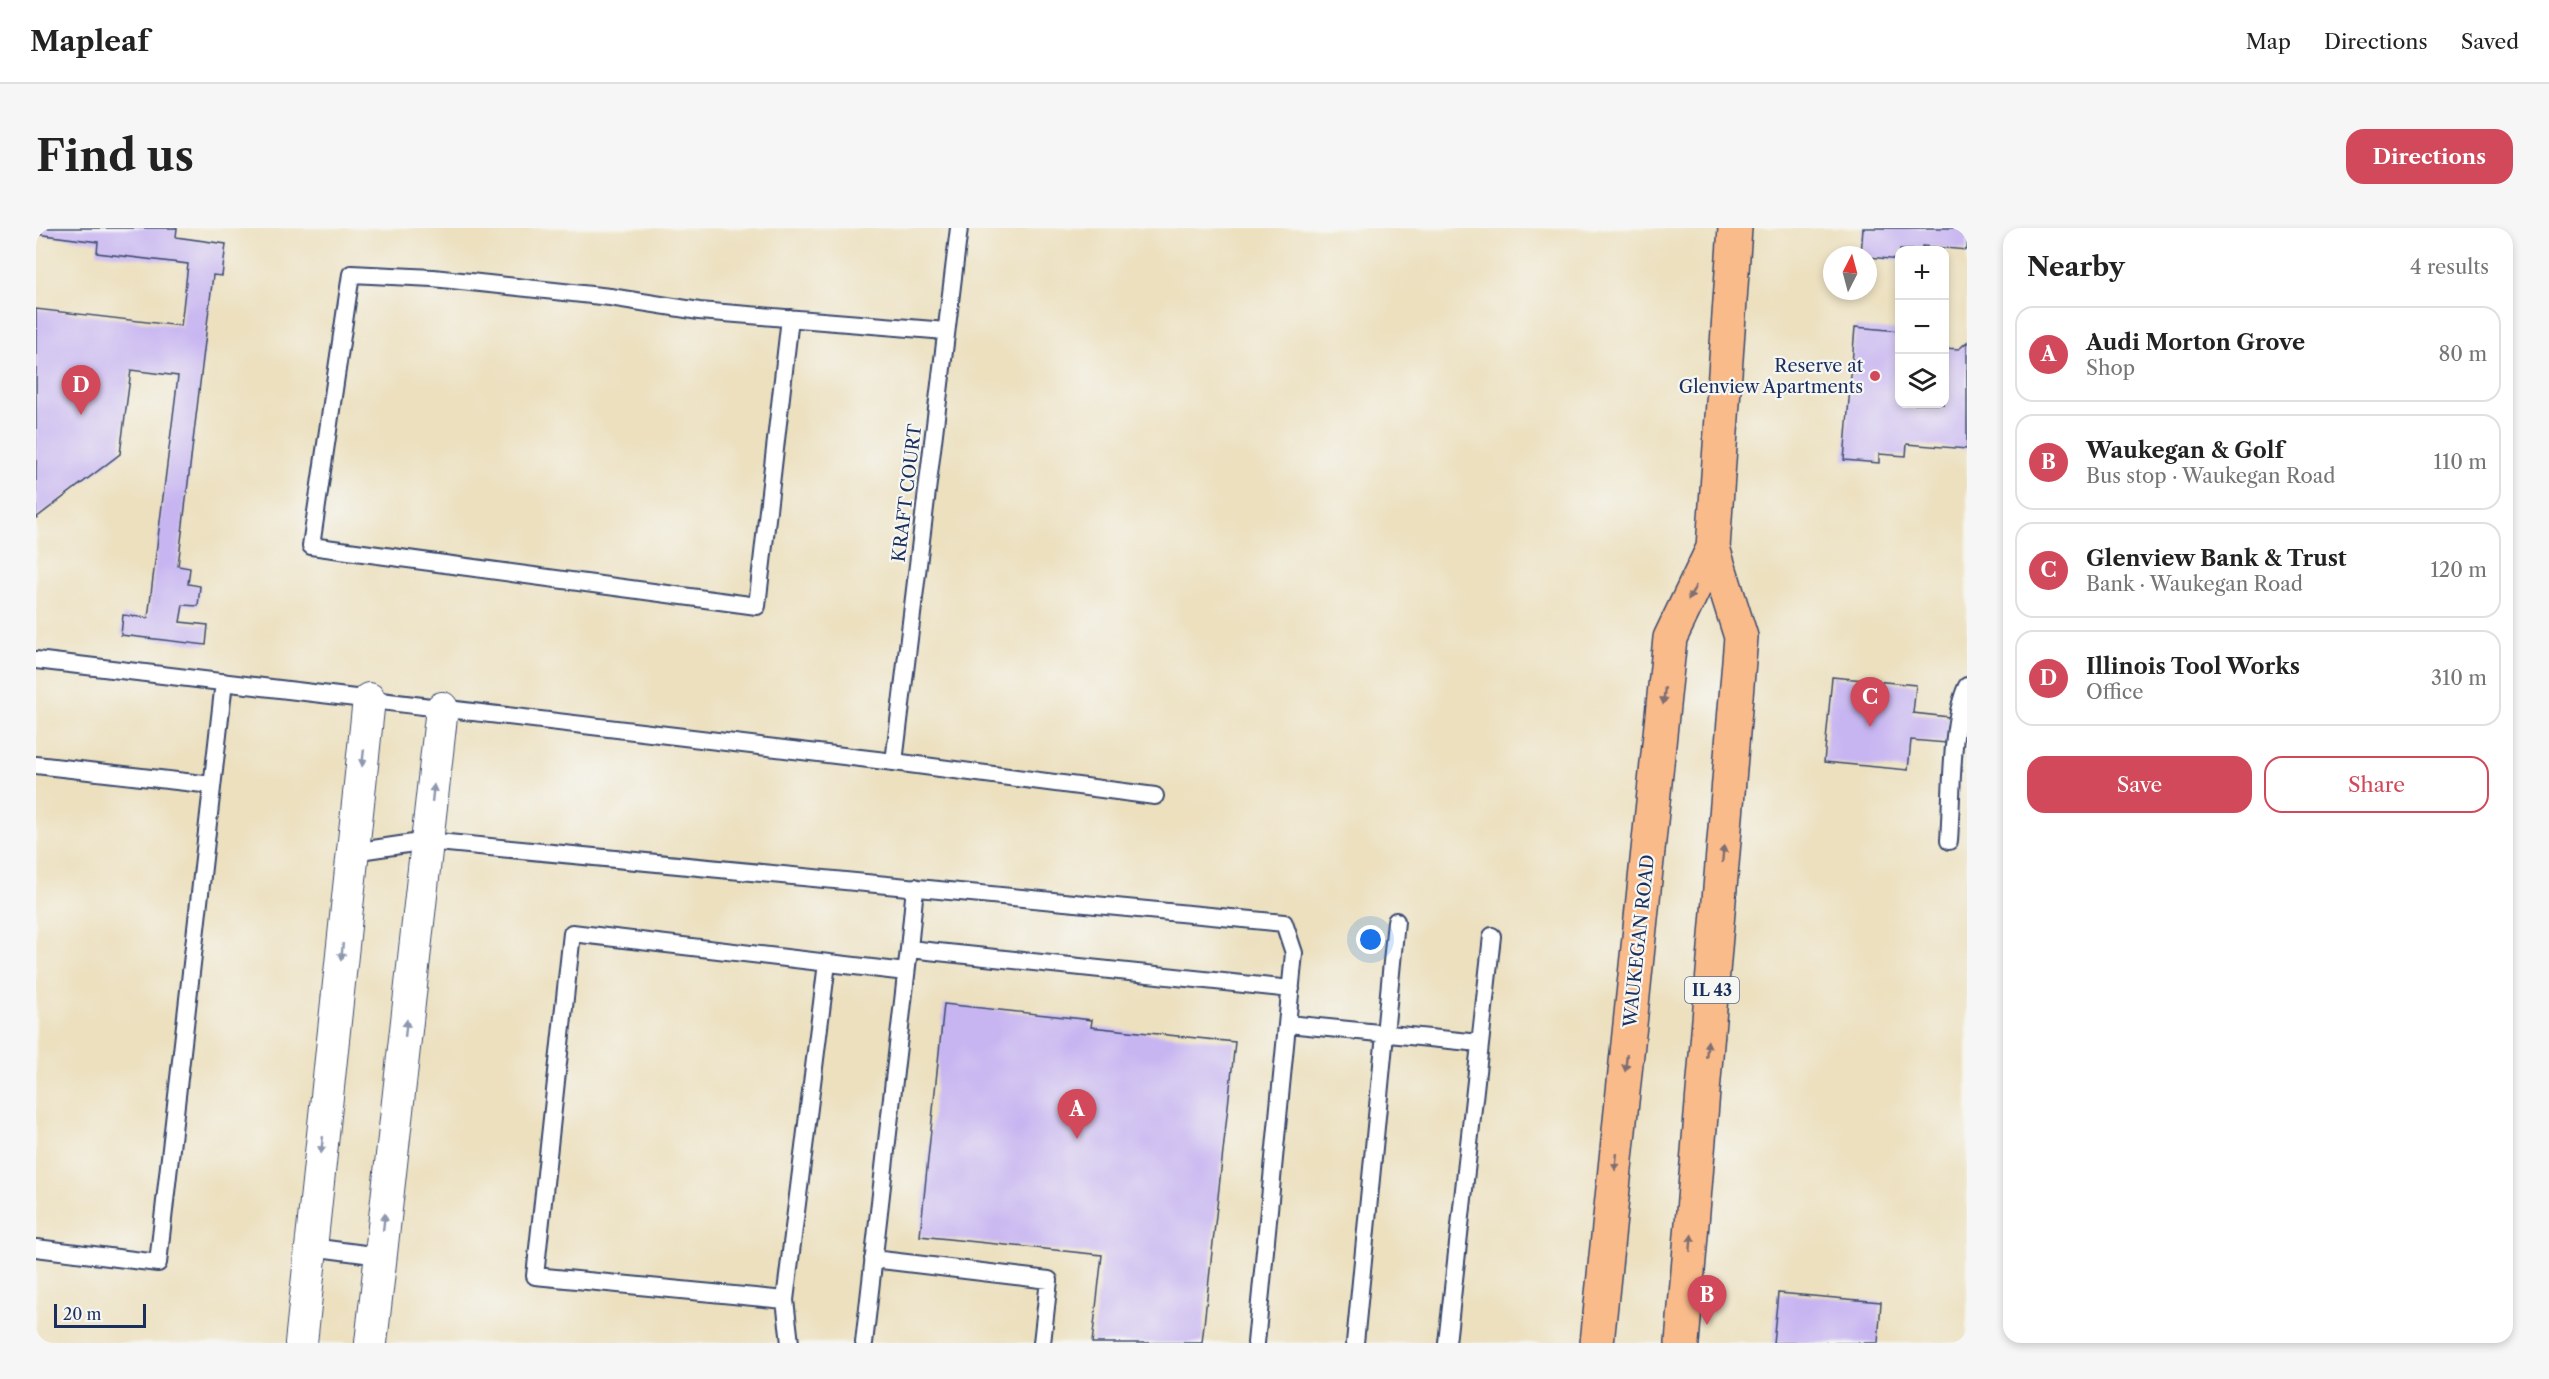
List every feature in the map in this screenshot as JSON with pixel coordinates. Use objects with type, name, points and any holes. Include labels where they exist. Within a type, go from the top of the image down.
[{"type":"main road","name":"WAUKEGAN ROAD","points":[[1682,1343],[1741,637],[1713,548],[1735,228]]},
{"type":"main road","name":"WAUKEGAN ROAD","points":[[1596,1343],[1670,638],[1713,548]]},
{"type":"street","points":[[301,1343],[369,699]]},
{"type":"street","points":[[370,1343],[442,708]]},
{"type":"lane","name":"KRAFT COURT","points":[[894,762],[959,228]]},
{"type":"lane","points":[[790,318],[757,606],[311,546],[351,274],[433,278],[610,297],[699,311],[790,318],[946,331]]},
{"type":"lane","points":[[36,660],[894,762],[1155,796]]},
{"type":"lane","points":[[36,1248],[158,1263],[224,682]]},
{"type":"lane","points":[[1949,841],[1955,741],[1963,695],[1967,686]]},
{"type":"lane","points":[[36,765],[212,785]]},
{"type":"lane","points":[[353,852],[427,841],[1284,923],[1294,953],[1256,1343]]},
{"type":"lane","points":[[864,1343],[915,887]]},
{"type":"lane","points":[[1355,1343],[1396,921]]},
{"type":"lane","points":[[784,1300],[535,1276],[572,933],[906,972]]},
{"type":"lane","points":[[1447,1343],[1492,936]]},
{"type":"lane","points":[[909,949],[1291,989]]},
{"type":"lane","points":[[790,1343],[784,1300],[827,963]]},
{"type":"lane","points":[[1288,1024],[1480,1043]]},
{"type":"lane","points":[[311,1247],[380,1256]]},
{"type":"lane","points":[[873,1259],[1049,1280],[1042,1343]]},
{"type":"building","points":[[36,228],[177,228],[176,237],[226,244],[222,276],[213,275],[178,566],[190,568],[188,584],[200,586],[198,606],[183,605],[180,622],[208,625],[206,645],[121,635],[123,615],[148,618],[178,376],[131,370],[120,454],[36,518],[36,309],[181,326],[188,264],[97,253],[98,242],[36,234]]},
{"type":"building","points":[[1863,228],[1967,228],[1967,250],[1949,248],[1949,246],[1895,246],[1895,260],[1877,258],[1877,246],[1862,246]]},
{"type":"building","name":"Reserve at Glenview Apartments","points":[[1855,327],[1895,331],[1895,408],[1949,408],[1949,348],[1959,349],[1967,342],[1967,449],[1907,444],[1906,456],[1879,454],[1879,463],[1844,460]]},
{"type":"building","points":[[1832,677],[1916,685],[1913,713],[1949,717],[1947,743],[1911,740],[1908,770],[1824,762]]},
{"type":"building","points":[[944,1004],[1092,1020],[1091,1027],[1235,1042],[1202,1343],[1092,1343],[1102,1255],[920,1236]]},
{"type":"building","points":[[1778,1293],[1881,1302],[1878,1343],[1773,1343]]},
{"type":"place","name":"Reserve at Glenview Apartments","points":[[1875,376]]},
{"type":"place","name":"Illinois Tool Works","points":[[81,415]]},
{"type":"place","name":"Glenview Bank & Trust","points":[[1870,727]]},
{"type":"place","name":"Audi Morton Grove","points":[[1077,1139]]},
{"type":"place","name":"Waukegan & Golf","points":[[1707,1325]]}]
